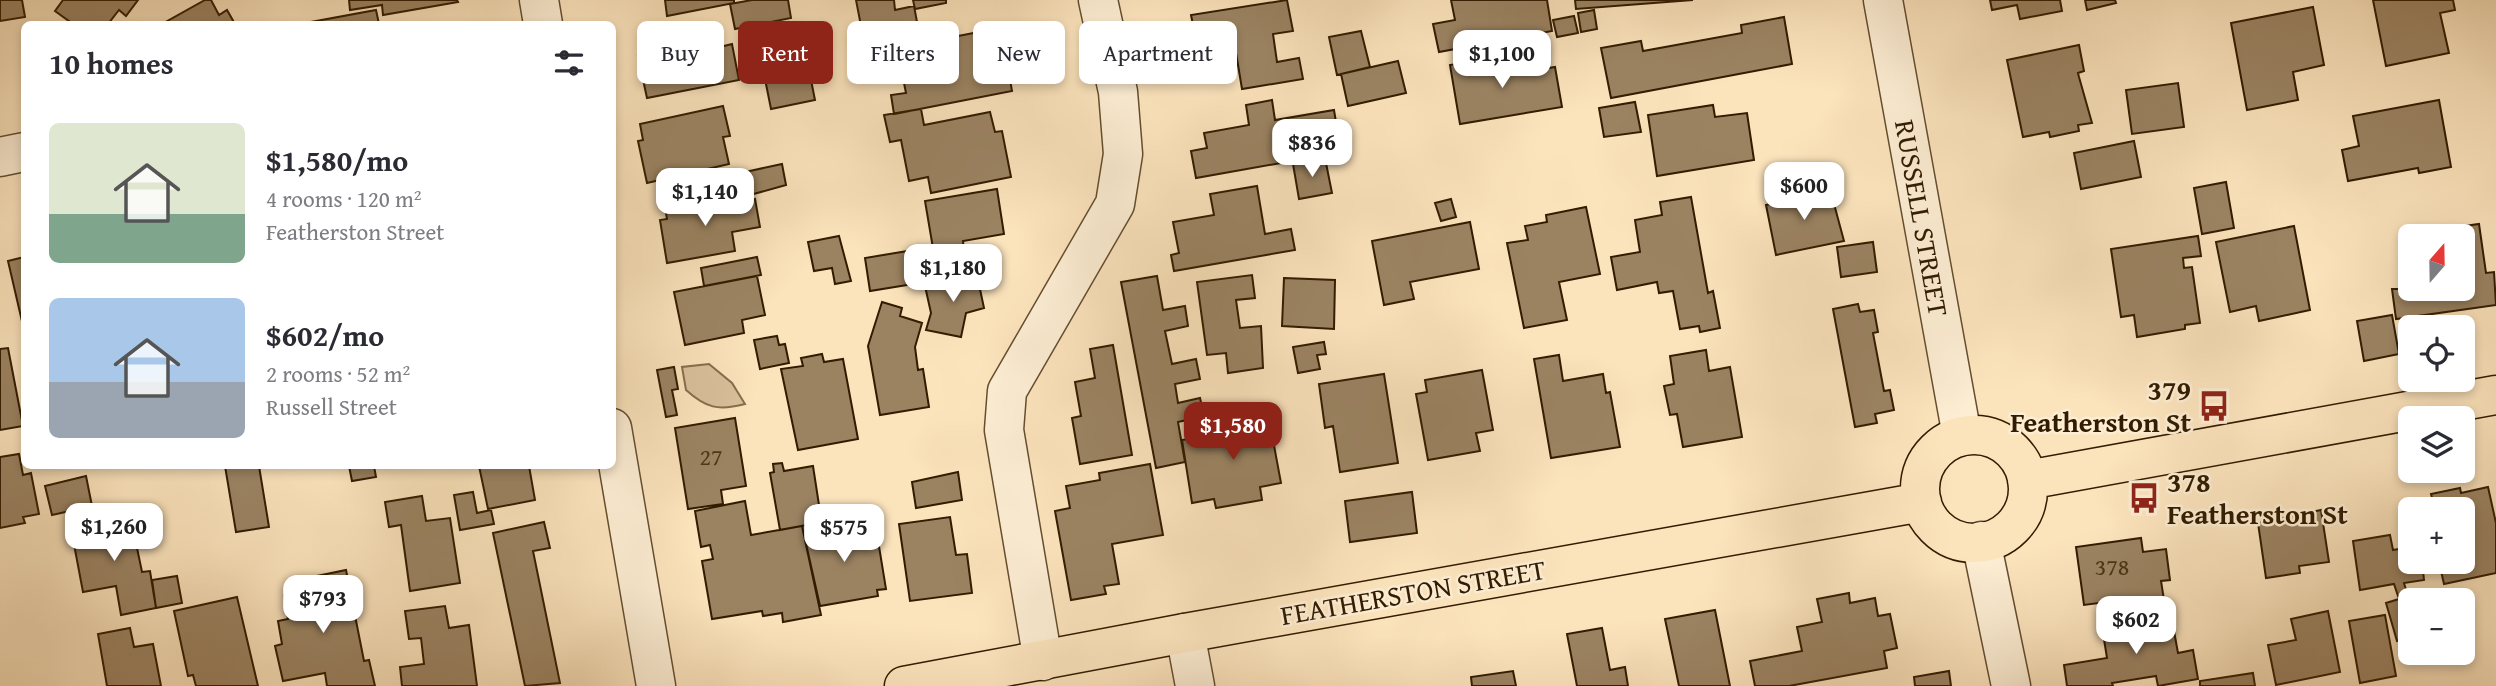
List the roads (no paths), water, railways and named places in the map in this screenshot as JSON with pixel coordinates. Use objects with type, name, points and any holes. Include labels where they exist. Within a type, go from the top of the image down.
[{"type":"main road","points":[[2027,480],[2496,395]]},
{"type":"main road","points":[[1980,435],[1998,440],[2013,451],[2023,466],[2027,480],[2026,502],[2019,519],[2006,532],[1981,541],[1955,540],[1940,531],[1929,518],[1922,502],[1920,485],[1924,469],[1946,442],[1962,436],[1980,435]]},
{"type":"main road","name":"FEATHERSTON STREET","points":[[904,686],[1185,633],[1922,502]]},
{"type":"street","points":[[539,0],[542,21]]},
{"type":"street","points":[[1043,661],[1004,430],[1006,391],[1115,204],[1123,154],[1118,92],[1098,0]]},
{"type":"street","name":"RUSSELL STREET","points":[[1883,0],[1962,436]]},
{"type":"street","points":[[0,157],[21,153]]},
{"type":"street","points":[[616,451],[656,686]]},
{"type":"street","points":[[1981,541],[2011,686]]},
{"type":"street","points":[[1185,633],[1195,686]]},
{"type":"place","name":"379 Featherston St","points":[[2214,406]]},
{"type":"place","name":"378 Featherston St","points":[[2144,498]]}]
